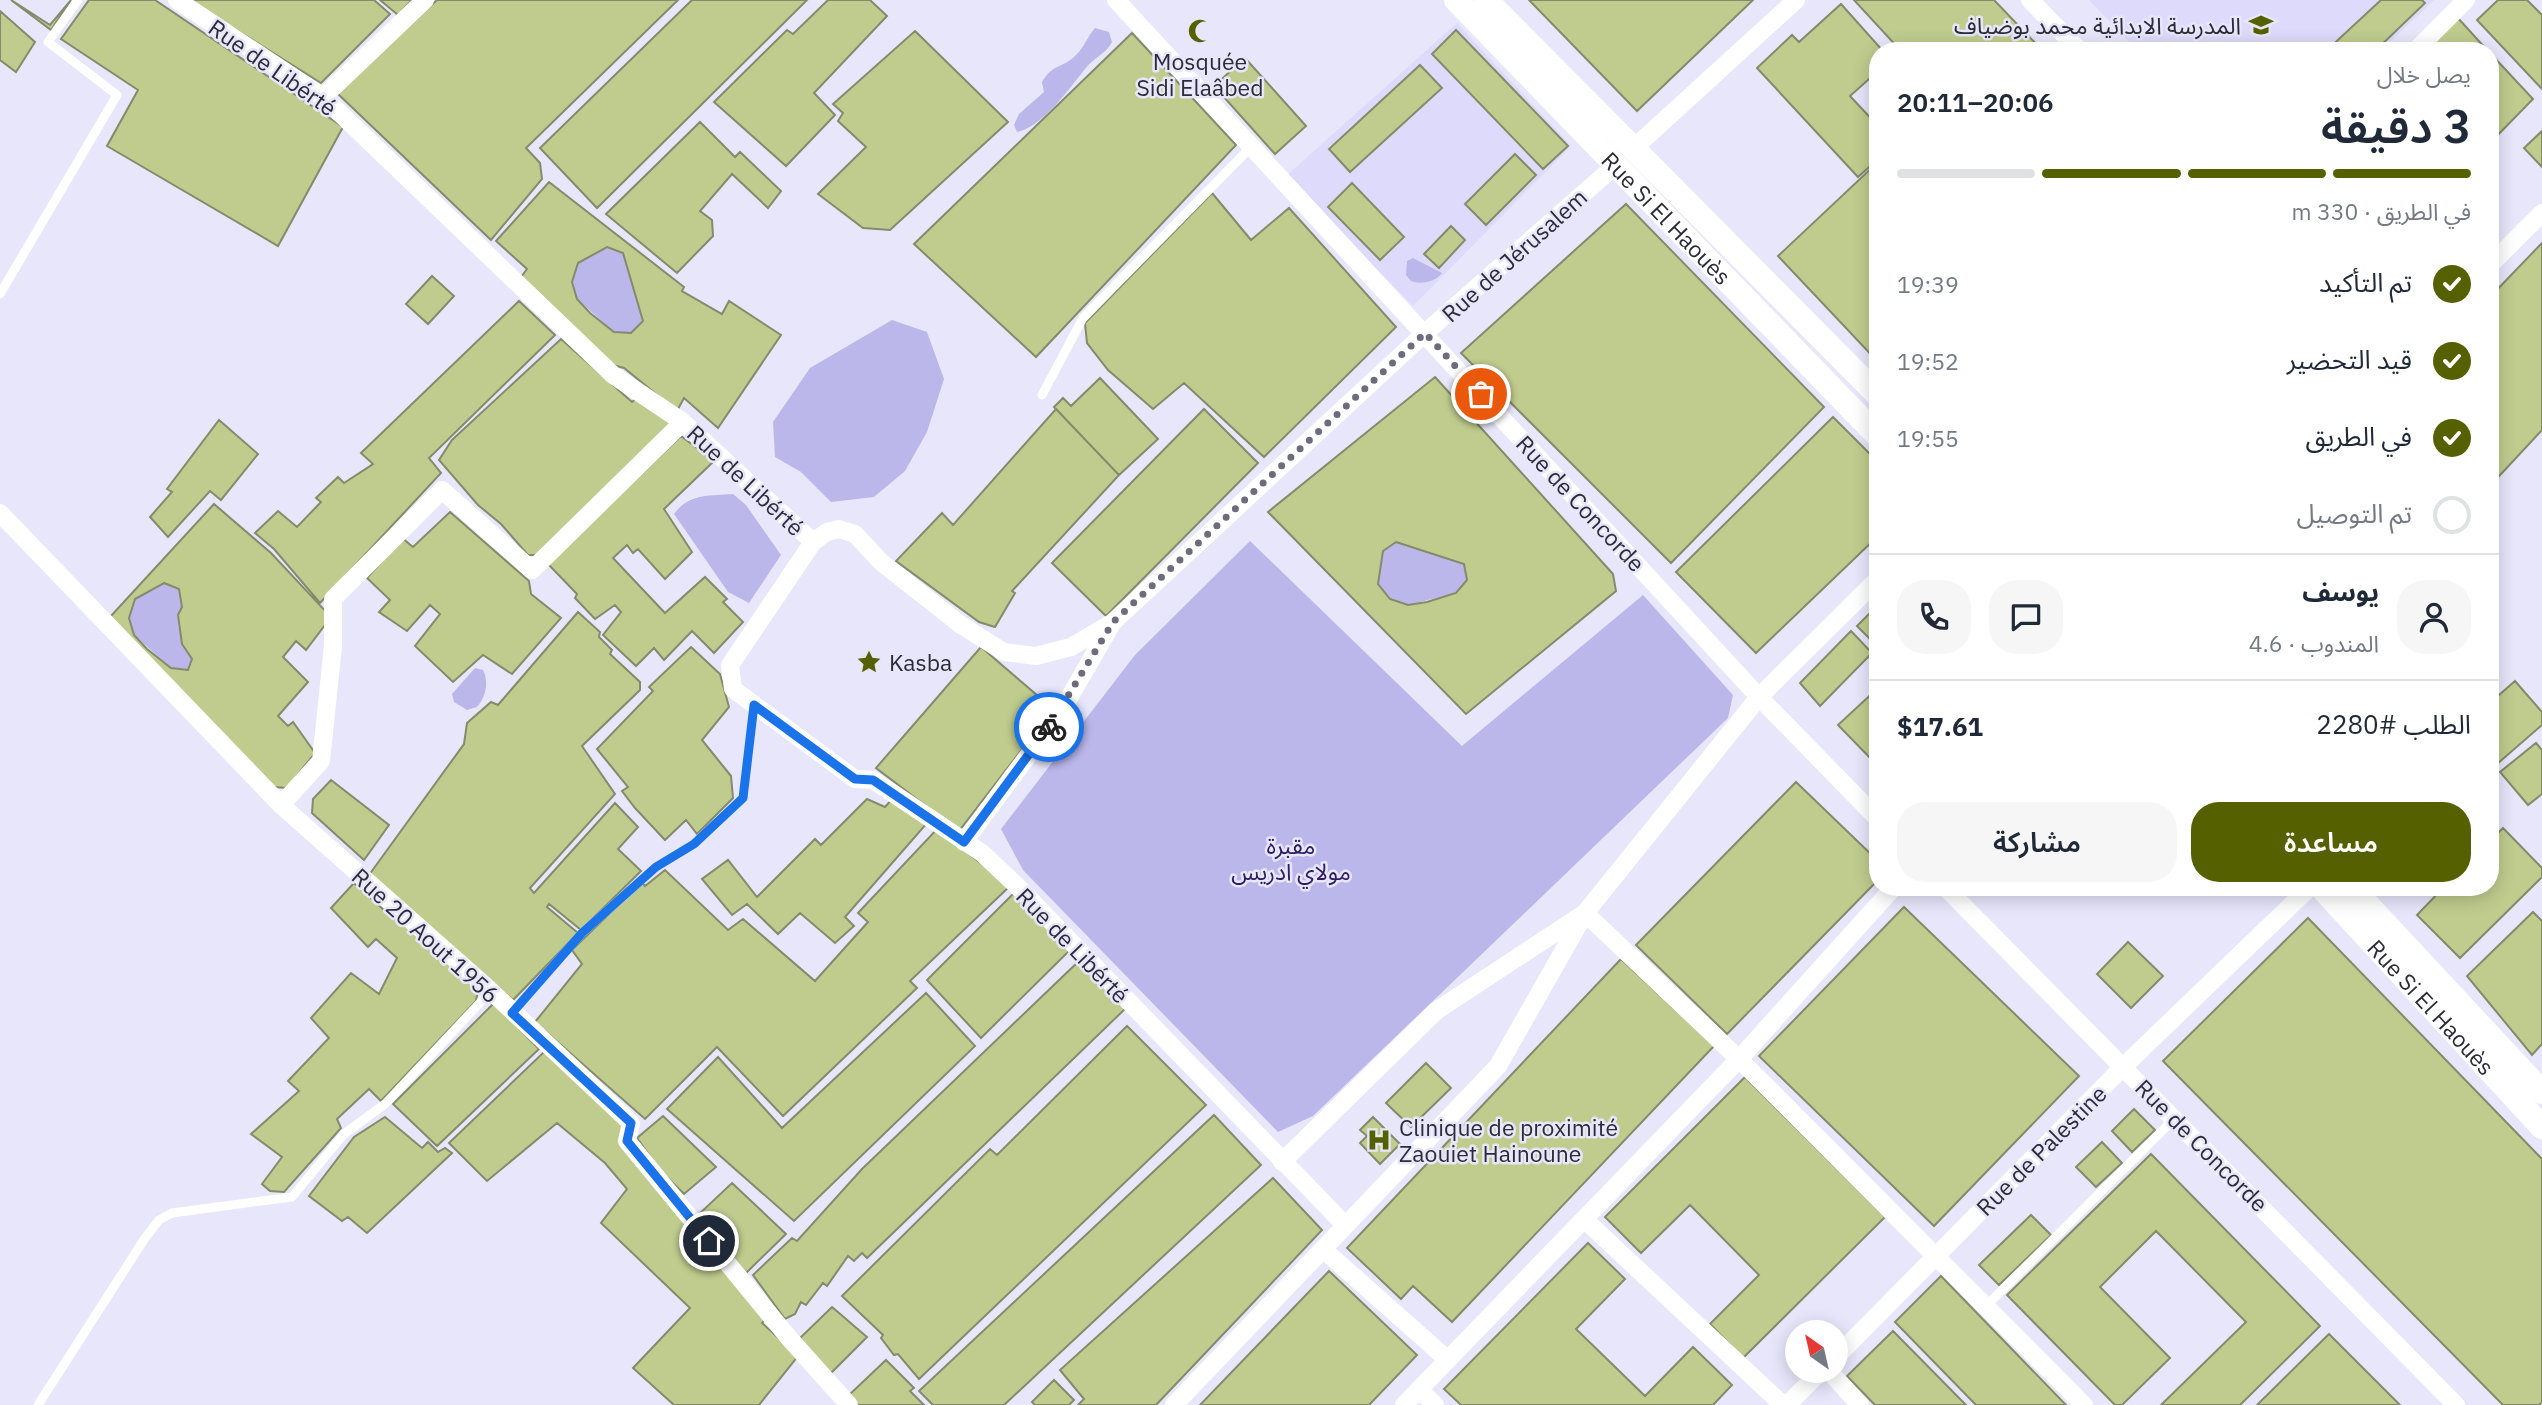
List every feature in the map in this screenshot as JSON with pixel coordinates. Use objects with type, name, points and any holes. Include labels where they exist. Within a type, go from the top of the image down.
[{"type":"street","name":"Rue de Libérté","points":[[177,0],[323,97],[613,375],[683,422],[813,541],[730,665],[733,689],[855,779],[873,780],[982,853],[1345,1225]]},
{"type":"street","points":[[323,97],[425,0]]},
{"type":"street","name":"Rue de Concorde","points":[[1116,0],[1759,697],[1869,810]]},
{"type":"street","name":"Rue Si El Haouès","points":[[1456,0],[1626,156],[1869,386]]},
{"type":"street","name":"Rue de Jérusalem","points":[[964,842],[1062,710],[1113,622],[1425,333],[1626,156],[1796,0]]},
{"type":"street","points":[[2030,0],[2071,42]]},
{"type":"street","points":[[2424,42],[2466,0]]},
{"type":"street","name":"Rue Si El Haouès","points":[[1489,1],[1869,426]]},
{"type":"street","points":[[2499,256],[2542,213]]},
{"type":"street","points":[[281,805],[321,761],[333,646],[332,599],[442,490],[532,570],[683,422]]},
{"type":"street","name":"Rue 20 Aout 1956","points":[[0,513],[281,805],[491,991],[631,1123],[627,1141],[789,1338],[849,1405]]},
{"type":"street","points":[[813,541],[827,532],[839,529],[855,534],[881,562],[961,625],[1004,652],[1036,656],[1071,647],[1113,622]]},
{"type":"street","points":[[1174,1405],[1498,1066],[1585,914],[1759,697],[1869,588]]},
{"type":"street","points":[[1404,1405],[1739,1059],[1886,896]]},
{"type":"street","name":"Rue de Concorde","points":[[1954,896],[2175,1117],[2456,1405]]},
{"type":"street","name":"Rue de Palestine","points":[[1848,1345],[2124,1066],[2301,896]]},
{"type":"street","name":"Rue Si El Haouès","points":[[2329,896],[2542,1127]]},
{"type":"street","name":"Rue Si El Haouès","points":[[2359,896],[2542,1092]]},
{"type":"street","points":[[1585,914],[1739,1059],[2084,1405]]},
{"type":"street","points":[[1282,1162],[1436,1012],[1585,914]]},
{"type":"street","points":[[1584,1219],[1785,1405],[1808,1383]]},
{"type":"street","points":[[1324,1250],[1448,1360]]},
{"type":"street","points":[[1840,1383],[1860,1405]]},
{"type":"street","points":[[1419,1389],[1435,1405]]},
{"type":"lane","points":[[0,294],[117,95],[48,42],[78,0]]},
{"type":"lane","points":[[1042,395],[1083,318],[1250,148]]},
{"type":"lane","points":[[512,1013],[582,933],[656,867],[694,844],[743,798],[754,705]]},
{"type":"lane","points":[[38,1405],[159,1220],[172,1213],[292,1197],[344,1134],[385,1104],[491,991]]},
{"type":"lane","points":[[1986,1307],[2175,1117]]},
{"type":"shaded area","name":"المدرسة الابدائية محمد بوضياف","points":[[2089,0],[2434,0],[2390,42],[2129,42]]},
{"type":"shaded area","points":[[1457,23],[1571,146],[1413,306],[1286,176]],"holes":[[[1456,31],[1567,145],[1543,169],[1432,54]],[[1420,65],[1442,88],[1329,149]],[[1515,154],[1536,176],[1485,225],[1465,203]],[[1352,184],[1404,236],[1381,260],[1328,207]]]},
{"type":"green space","points":[[1095,28],[1109,32],[1112,42],[1109,46],[1088,65],[1045,115],[1036,123],[1017,132],[1014,125],[1019,114],[1044,92],[1042,82],[1046,76],[1076,55]]},
{"type":"green space","points":[[607,247],[623,253],[643,321],[631,333],[614,332],[577,299],[572,282],[578,263]]},
{"type":"green space","points":[[1413,258],[1442,273],[1428,282],[1411,281],[1406,275],[1407,261]]},
{"type":"green space","points":[[892,320],[927,332],[944,379],[927,432],[905,471],[874,497],[831,502],[801,472],[775,457],[773,422],[810,368]]},
{"type":"green space","points":[[733,494],[746,505],[781,555],[749,603],[728,592],[674,514],[693,499]]},
{"type":"green space","name":"مقبرة مولاي ادريس","points":[[1250,541],[1462,746],[1643,595],[1733,695],[1728,718],[1313,1116],[1278,1132],[1023,870],[1001,829],[1135,655]]},
{"type":"green space","points":[[1396,542],[1464,564],[1467,580],[1456,593],[1408,605],[1390,599],[1378,584],[1383,551]]},
{"type":"green space","points":[[164,583],[179,589],[182,607],[179,627],[192,659],[188,670],[171,668],[134,635],[129,618],[135,599]]},
{"type":"green space","points":[[475,668],[483,670],[486,689],[477,707],[467,710],[454,702],[452,694]]},
{"type":"building","points":[[11,0],[50,25],[71,0],[51,30]]},
{"type":"building","points":[[89,0],[155,0],[343,127],[278,246],[107,146],[138,90],[61,39]]},
{"type":"building","points":[[189,0],[374,0],[390,14],[321,83]]},
{"type":"building","points":[[380,0],[412,0],[398,15]]},
{"type":"building","points":[[437,0],[678,0],[526,148],[540,163],[542,179],[491,240],[337,93]]},
{"type":"building","points":[[692,0],[807,0],[597,208],[540,148]]},
{"type":"building","points":[[828,0],[870,0],[887,16],[814,93],[835,115],[786,166],[714,102],[787,30],[793,34]]},
{"type":"building","points":[[1529,0],[1753,0],[1637,111]]},
{"type":"building","points":[[1854,0],[1994,0],[2034,42],[1893,42]]},
{"type":"building","points":[[2381,0],[2422,0],[2425,3],[2384,42],[2336,42]]},
{"type":"building","points":[[2498,0],[2527,0],[2542,15],[2542,89],[2499,42],[2477,20]]},
{"type":"building","points":[[1841,4],[1875,42],[1869,42],[1869,79],[1850,96],[1869,116],[1869,167],[1858,177],[1757,68],[1792,35],[1799,42]]},
{"type":"building","points":[[0,11],[35,42],[16,72],[0,60]]},
{"type":"building","points":[[2457,17],[2480,42],[2433,42]]},
{"type":"building","points":[[1456,30],[1568,146],[1543,169],[1432,54]]},
{"type":"building","points":[[915,31],[1008,122],[890,230],[863,228],[818,194],[866,147],[838,121],[843,113],[833,104]]},
{"type":"building","points":[[1132,33],[1236,145],[1036,357],[914,244]]},
{"type":"building","points":[[1245,58],[1306,126],[1275,154],[1214,86]]},
{"type":"building","points":[[2499,63],[2533,99],[2499,134]]},
{"type":"building","points":[[1420,65],[1442,88],[1350,172],[1329,149]]},
{"type":"building","points":[[700,122],[735,157],[740,152],[781,191],[768,208],[732,174],[700,211],[712,220],[713,236],[677,273],[606,214]]},
{"type":"building","points":[[2542,131],[2542,167],[2524,148]]},
{"type":"building","points":[[1515,154],[1536,175],[1486,225],[1465,204]]},
{"type":"building","points":[[1869,170],[1869,352],[1778,256]]},
{"type":"building","points":[[549,182],[684,287],[682,291],[722,314],[729,301],[781,335],[718,428],[684,398],[677,411],[624,368],[609,364],[518,281],[527,269],[496,241]],"holes":[[[607,247],[623,253],[643,321],[631,333],[614,332],[590,313],[577,299],[572,282],[578,263]]]},
{"type":"building","points":[[1352,183],[1404,237],[1380,260],[1328,207]]},
{"type":"building","points":[[1212,193],[1251,240],[1289,208],[1396,327],[1264,457],[1184,383],[1153,409],[1108,370],[1087,343],[1085,323]]},
{"type":"building","points":[[1626,204],[1824,407],[1671,563],[1461,353]]},
{"type":"building","points":[[1451,226],[1465,240],[1439,268],[1424,254]]},
{"type":"building","points":[[2542,243],[2542,430],[2499,476],[2499,288]]},
{"type":"building","points":[[432,276],[454,296],[428,324],[406,304]]},
{"type":"building","points":[[519,301],[555,335],[429,458],[441,473],[320,603],[274,549],[255,533],[278,511],[297,527],[321,502],[316,498],[338,477],[344,483],[373,464],[361,453]]},
{"type":"building","points":[[561,339],[632,402],[638,397],[672,423],[541,555],[528,555],[501,524],[478,505],[439,460],[452,440]]},
{"type":"building","points":[[1435,377],[1613,574],[1616,591],[1466,714],[1268,512]],"holes":[[[1396,542],[1464,564],[1467,580],[1456,593],[1427,602],[1408,605],[1390,599],[1378,584],[1383,551]]]},
{"type":"building","points":[[1100,378],[1158,439],[1119,475],[1054,407],[1063,398],[1071,406]]},
{"type":"building","points":[[1056,409],[1119,475],[1012,591],[1015,593],[995,627],[979,622],[896,561],[942,513],[953,525]]},
{"type":"building","points":[[1204,409],[1258,463],[1106,616],[1052,563]]},
{"type":"building","points":[[1833,417],[1869,453],[1869,545],[1756,653],[1676,572]]},
{"type":"building","points":[[219,420],[258,454],[221,500],[210,491],[168,537],[150,517],[172,492],[167,489]]},
{"type":"building","points":[[681,436],[714,461],[664,509],[692,552],[665,579],[638,549],[633,553],[627,545],[613,558],[665,613],[705,577],[727,599],[723,602],[743,622],[714,653],[692,631],[664,660],[654,648],[636,666],[603,635],[621,612],[615,605],[595,619],[575,598],[577,594],[548,564]]},
{"type":"building","points":[[214,504],[271,553],[331,617],[306,650],[296,641],[283,657],[308,682],[278,716],[288,726],[293,722],[315,753],[287,788],[274,787],[110,617]],"holes":[[[164,583],[179,589],[182,607],[178,615],[182,644],[192,659],[188,670],[171,668],[147,649],[134,635],[129,618],[135,599]]]},
{"type":"building","points":[[450,512],[529,581],[531,594],[561,618],[512,674],[483,655],[453,682],[415,646],[440,614],[430,605],[407,631],[379,612],[390,600],[367,578],[402,538],[413,547]]},
{"type":"building","points":[[578,612],[600,632],[599,637],[612,650],[610,654],[640,682],[640,690],[582,746],[615,794],[530,888],[534,893],[615,803],[638,827],[618,849],[641,871],[581,930],[549,904],[547,907],[578,933],[513,1000],[369,875],[464,744],[467,723],[491,702],[498,705]]},
{"type":"building","points":[[1869,614],[1869,638],[1857,626]]},
{"type":"building","points":[[1851,631],[1869,650],[1869,656],[1820,706],[1800,683]]},
{"type":"building","points":[[691,647],[720,674],[729,707],[702,740],[731,776],[733,798],[697,834],[686,820],[665,840],[622,791],[628,787],[597,749],[653,691],[649,687]]},
{"type":"building","points":[[981,647],[1053,709],[959,831],[876,768]]},
{"type":"building","points":[[2515,681],[2542,712],[2542,725],[2499,762],[2499,695]]},
{"type":"building","points":[[1869,696],[1869,757],[1838,725]]},
{"type":"building","points":[[2536,743],[2542,750],[2542,794],[2528,805],[2500,772]]},
{"type":"building","points":[[331,780],[389,825],[364,860],[312,813],[313,799]]},
{"type":"building","points":[[1796,782],[1869,852],[1869,889],[1727,1034],[1636,945]]},
{"type":"building","points":[[893,798],[928,822],[845,917],[854,926],[835,943],[800,913],[778,934],[747,904],[732,915],[702,879],[728,860],[757,897],[815,839],[821,845],[867,799],[885,807]]},
{"type":"building","points":[[2503,828],[2542,868],[2542,877],[2460,958],[2417,915],[2435,896],[2499,896],[2499,832]]},
{"type":"building","points":[[937,829],[1010,886],[910,981],[917,988],[783,1116],[717,1047],[645,1119],[535,1022],[582,964],[572,950],[642,882],[645,886],[665,870],[728,930],[743,919],[815,981],[868,922],[858,913]]},
{"type":"building","points":[[354,883],[394,919],[399,915],[479,985],[476,1001],[381,1101],[369,1089],[337,1119],[341,1128],[284,1192],[270,1191],[262,1184],[282,1157],[251,1134],[299,1091],[288,1081],[329,1038],[311,1018],[351,973],[379,994],[397,958],[376,939],[368,947],[331,908]]},
{"type":"building","points":[[1015,892],[1069,951],[981,1038],[927,980]]},
{"type":"building","points":[[1904,907],[2079,1076],[1934,1226],[1759,1056]]},
{"type":"building","points":[[2533,912],[2542,921],[2542,1044],[2532,1055],[2467,976]]},
{"type":"building","points":[[2308,918],[2542,1159],[2542,1402],[2539,1405],[2503,1405],[2163,1061]]},
{"type":"building","points":[[2128,942],[2163,976],[2131,1008],[2097,974]]},
{"type":"building","points":[[1621,959],[1714,1046],[1452,1322],[1413,1286],[1401,1299],[1347,1248]]},
{"type":"building","points":[[1080,960],[1127,1007],[867,1258],[862,1253],[854,1261],[848,1256],[827,1286],[823,1283],[806,1305],[801,1302],[795,1314],[785,1319],[753,1275],[792,1238],[797,1241],[862,1169]]},
{"type":"building","points":[[926,993],[975,1046],[794,1221],[667,1109],[718,1057],[782,1128]]},
{"type":"building","points":[[494,1003],[539,1049],[437,1146],[393,1104]]},
{"type":"building","points":[[1127,1026],[1206,1105],[919,1379],[898,1354],[894,1355],[881,1338],[883,1335],[842,1296],[990,1149],[997,1155]]},
{"type":"building","points":[[545,1051],[627,1127],[768,1316],[762,1323],[798,1356],[759,1405],[674,1405],[633,1368],[690,1308],[601,1223],[627,1189],[605,1163],[557,1123],[487,1181],[449,1143]]},
{"type":"building","points":[[1426,1063],[1451,1088],[1411,1127],[1386,1103]]},
{"type":"building","points":[[1745,1077],[1885,1217],[1743,1358],[1710,1324],[1759,1275],[1690,1205],[1641,1253],[1605,1217]]},
{"type":"building","points":[[2134,1109],[2155,1130],[2132,1152],[2112,1131]]},
{"type":"building","points":[[1214,1115],[1261,1165],[1004,1405],[933,1405],[919,1391]]},
{"type":"building","points":[[663,1116],[716,1167],[684,1194],[660,1170],[637,1138]]},
{"type":"building","points":[[385,1117],[422,1148],[428,1142],[438,1152],[445,1148],[452,1153],[367,1233],[348,1217],[342,1221],[309,1196],[354,1137]]},
{"type":"building","name":"Clinique de proximité Zaouiet Hainoune","points":[[1373,1117],[1400,1144],[1380,1164],[1360,1143],[1367,1136],[1360,1130]]},
{"type":"building","points":[[2102,1142],[2122,1163],[2096,1187],[2076,1167]]},
{"type":"building","points":[[2151,1154],[2320,1326],[2240,1405],[2161,1405],[2246,1322],[2156,1231],[2100,1287],[2170,1358],[2122,1405],[2115,1405],[2007,1295]]},
{"type":"building","points":[[1273,1178],[1322,1230],[1156,1405],[1078,1405],[1084,1399],[1060,1370]]},
{"type":"building","points":[[732,1183],[786,1234],[746,1273],[697,1216]]},
{"type":"building","points":[[2031,1215],[2051,1235],[1999,1285],[1979,1265]]},
{"type":"building","points":[[1588,1243],[1625,1279],[1576,1329],[1645,1396],[1693,1347],[1732,1385],[1713,1405],[1461,1405],[1444,1389]]},
{"type":"building","points":[[1329,1271],[1417,1355],[1369,1405],[1200,1405]]},
{"type":"building","points":[[1941,1276],[2066,1405],[1976,1405],[1895,1322]]},
{"type":"building","points":[[832,1307],[867,1337],[831,1373],[798,1340]]},
{"type":"building","points":[[1893,1331],[1966,1405],[1875,1405],[1848,1375]]},
{"type":"building","points":[[2329,1334],[2400,1405],[2257,1405]]},
{"type":"building","points":[[886,1360],[914,1388],[910,1391],[924,1405],[858,1405],[849,1395]]},
{"type":"building","points":[[1054,1380],[1074,1400],[1069,1405],[1035,1405],[1032,1402]]},
{"type":"way so far","points":[[1049,727],[1062,710],[1113,622],[1425,333],[1481,394]]},
{"type":"place","name":"المدرسة الابدائية محمد بوضياف","points":[[2261,25]]},
{"type":"place","name":"Mosquée Sidi Elaâbed","points":[[1200,31]]},
{"type":"place","name":"Kasba","points":[[869,662]]},
{"type":"place","name":"Clinique de proximité Zaouiet Hainoune","points":[[1379,1140]]},
{"type":"route","points":[[709,1241],[627,1141],[631,1123],[512,1013],[582,933],[656,867],[694,844],[743,798],[754,705],[855,779],[873,780],[964,842],[1049,727]]}]
